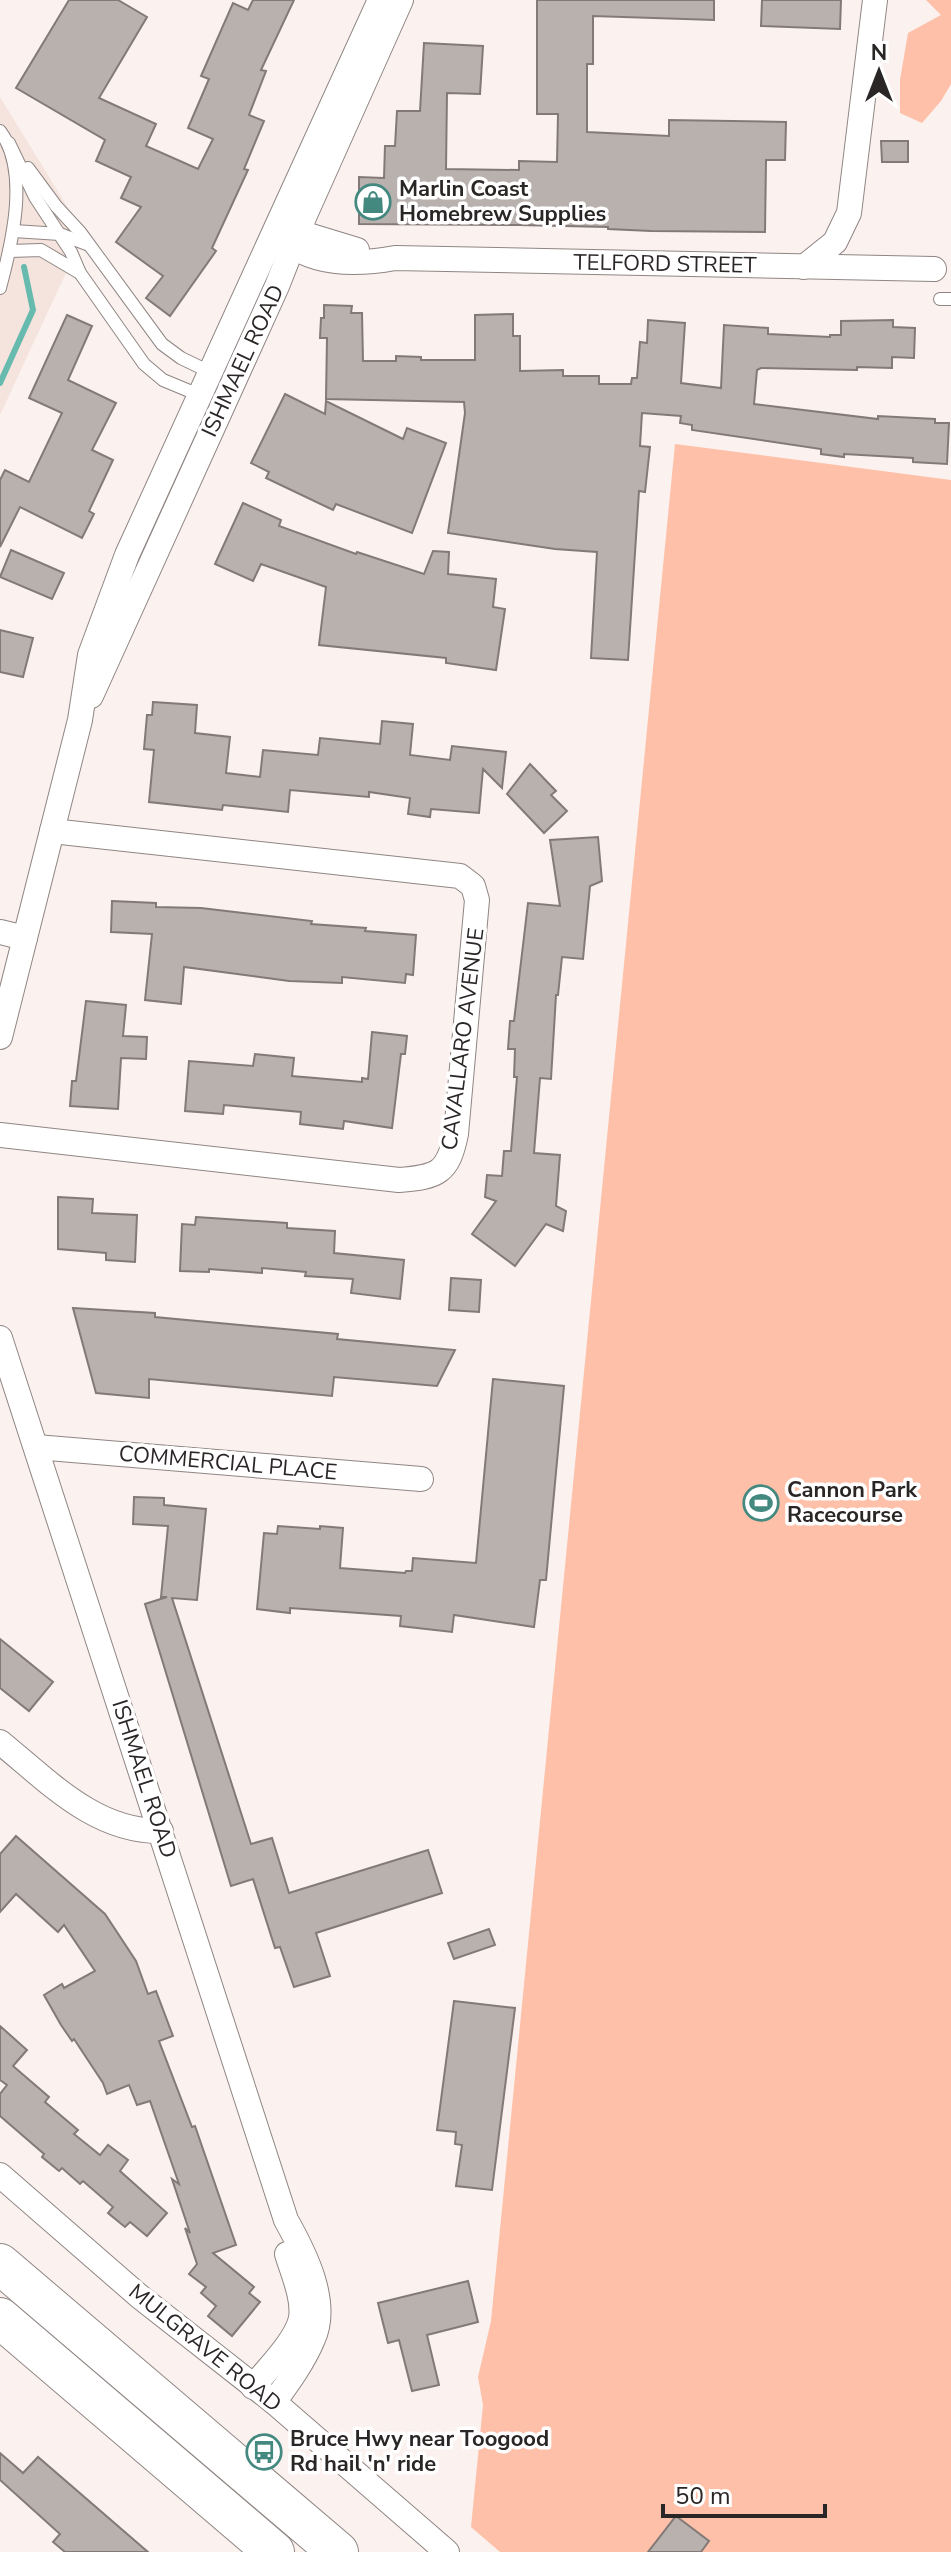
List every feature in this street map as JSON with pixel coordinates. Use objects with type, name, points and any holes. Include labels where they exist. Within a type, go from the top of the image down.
[{"type":"main road","points":[[0,2264],[338,2552]]},
{"type":"main road","points":[[0,2318],[274,2552]]},
{"type":"street","name":"ISHMAEL ROAD","points":[[80,720],[228,394],[380,0]]},
{"type":"street","name":"ISHMAEL ROAD","points":[[0,1037],[80,720],[95,636],[127,555],[210,372],[288,237],[401,0]]},
{"type":"street","points":[[804,267],[835,242],[849,213],[875,0]]},
{"type":"street","name":"TELFORD STREET","points":[[288,237],[395,258],[934,269]]},
{"type":"street","points":[[210,372],[228,394]]},
{"type":"street","points":[[199,395],[228,394]]},
{"type":"street","name":"CAVALLARO AVENUE","points":[[0,1135],[399,1180],[426,1178],[444,1169],[456,1134],[477,900],[473,886],[460,876],[52,831]]},
{"type":"street","points":[[0,932],[25,938]]},
{"type":"street","name":"ISHMAEL ROAD","points":[[0,1338],[286,2220],[302,2248],[315,2293],[317,2324],[314,2338],[274,2402]]},
{"type":"street","name":"COMMERCIAL PLACE","points":[[36,1447],[421,1479]]},
{"type":"street","points":[[0,1742],[69,1798],[106,1821],[124,1828],[161,1831]]},
{"type":"street","name":"MULGRAVE ROAD","points":[[0,2175],[139,2296],[274,2402],[447,2552]]},
{"type":"street","name":"ISHMAEL ROAD","points":[[253,2387],[294,2335],[301,2317],[287,2252],[286,2220]]},
{"type":"lane","points":[[0,131],[56,206],[90,245],[162,344],[181,358],[210,372]]},
{"type":"lane","points":[[0,288],[14,231],[14,167],[9,143]]},
{"type":"lane","points":[[9,143],[35,197],[60,234],[80,273],[147,368],[163,380],[199,395]]},
{"type":"lane","points":[[14,231],[60,234],[90,245]]},
{"type":"lane","points":[[10,251],[41,250],[80,273]]},
{"type":"shaded area","points":[[926,0],[951,0],[951,84],[922,123],[900,113],[900,80],[908,33],[941,15]]},
{"type":"shaded area","points":[[0,97],[84,234],[0,415]]},
{"type":"shaded area","name":"Cannon Park Racecourse","points":[[675,444],[951,480],[951,2552],[500,2552],[471,2527],[483,2405],[478,2377],[491,2321]]},
{"type":"building","points":[[69,0],[118,0],[147,17],[99,98],[156,124],[146,146],[198,169],[213,139],[188,128],[209,79],[201,76],[233,3],[248,10],[253,0],[294,0],[261,70],[266,71],[249,115],[264,121],[244,169],[248,170],[212,248],[216,251],[170,316],[146,298],[163,276],[116,242],[141,207],[121,198],[131,177],[96,161],[105,140],[16,88]]},
{"type":"building","points":[[537,0],[714,0],[714,20],[593,16],[593,64],[587,64],[587,132],[669,136],[669,120],[786,122],[785,160],[766,160],[765,232],[359,224],[359,177],[384,178],[385,146],[395,146],[397,111],[420,111],[424,43],[483,46],[480,94],[447,93],[446,169],[519,170],[519,161],[557,162],[558,114],[537,114]]},
{"type":"building","points":[[762,0],[841,0],[840,29],[761,26]]},
{"type":"building","points":[[881,141],[908,141],[908,162],[882,162]]},
{"type":"building","points":[[324,305],[352,306],[351,313],[362,313],[363,361],[396,361],[396,356],[421,357],[421,360],[475,360],[475,315],[513,314],[513,336],[520,336],[520,371],[563,370],[563,376],[599,376],[599,384],[631,384],[632,378],[637,378],[640,342],[647,343],[648,320],[685,323],[681,383],[721,388],[724,325],[768,328],[768,334],[830,337],[841,335],[841,321],[893,320],[893,327],[915,328],[914,358],[892,357],[892,368],[761,368],[757,370],[754,404],[878,419],[878,416],[935,419],[935,423],[949,423],[947,464],[913,462],[913,458],[821,454],[821,449],[692,430],[692,425],[680,423],[681,416],[642,413],[640,446],[650,447],[645,492],[639,491],[628,660],[591,658],[597,552],[448,533],[464,402],[326,399],[327,338],[320,338]]},
{"type":"building","points":[[67,315],[92,326],[68,380],[116,403],[92,450],[113,460],[89,511],[94,514],[82,538],[20,507],[0,547],[0,480],[5,470],[29,482],[62,413],[29,398]]},
{"type":"building","points":[[285,394],[325,414],[326,401],[403,439],[407,428],[446,443],[412,533],[336,504],[333,510],[266,478],[269,472],[251,463]]},
{"type":"building","points":[[243,503],[281,520],[279,526],[356,554],[424,574],[433,551],[449,552],[448,574],[496,579],[493,607],[505,609],[496,670],[446,663],[446,658],[319,645],[326,587],[261,564],[253,581],[215,564]]},
{"type":"building","points":[[11,550],[64,573],[52,599],[0,577]]},
{"type":"building","points":[[0,630],[33,638],[23,677],[0,672]]},
{"type":"building","points":[[153,702],[197,705],[195,733],[230,737],[226,773],[260,777],[263,750],[318,755],[320,738],[380,744],[382,721],[413,724],[410,755],[450,760],[452,746],[506,752],[502,788],[483,769],[479,813],[431,809],[430,817],[408,814],[410,798],[369,792],[369,797],[290,790],[288,812],[223,805],[222,810],[149,802],[154,750],[144,749],[147,715],[152,715]]},
{"type":"building","points":[[530,764],[556,791],[551,795],[567,811],[544,833],[507,794]]},
{"type":"building","points":[[598,837],[602,881],[590,886],[583,959],[562,957],[556,995],[551,1079],[540,1078],[534,1153],[560,1155],[556,1206],[566,1211],[563,1231],[546,1224],[515,1266],[472,1234],[496,1201],[485,1197],[487,1175],[502,1176],[504,1151],[511,1151],[517,1077],[514,1077],[515,1049],[508,1049],[528,903],[560,906],[550,840]]},
{"type":"building","points":[[112,901],[156,903],[156,907],[201,908],[416,935],[413,975],[406,974],[405,983],[342,977],[342,983],[289,981],[184,967],[181,1004],[145,1000],[152,934],[111,932]]},
{"type":"building","points":[[86,1001],[126,1005],[123,1036],[147,1037],[146,1059],[121,1058],[118,1109],[70,1106]]},
{"type":"building","points":[[372,1032],[407,1036],[405,1054],[401,1054],[392,1128],[344,1121],[343,1129],[300,1124],[301,1112],[224,1105],[223,1114],[185,1111],[189,1061],[253,1066],[255,1054],[294,1058],[292,1076],[362,1082],[362,1078],[368,1079]]},
{"type":"building","points":[[58,1197],[93,1199],[92,1213],[137,1215],[135,1262],[106,1260],[106,1253],[58,1249]]},
{"type":"building","points":[[196,1217],[287,1223],[287,1228],[335,1231],[334,1253],[404,1260],[400,1299],[351,1293],[353,1279],[305,1276],[306,1272],[262,1268],[262,1273],[209,1269],[209,1272],[180,1271],[182,1224],[195,1225]]},
{"type":"building","points":[[451,1278],[481,1280],[479,1312],[449,1310]]},
{"type":"building","points":[[73,1308],[155,1313],[155,1317],[338,1334],[337,1339],[455,1350],[437,1386],[334,1377],[332,1396],[149,1379],[149,1398],[96,1393]]},
{"type":"building","points":[[493,1379],[564,1386],[546,1580],[540,1580],[534,1627],[454,1615],[452,1632],[400,1626],[401,1616],[290,1608],[290,1613],[257,1609],[264,1533],[277,1534],[278,1526],[343,1528],[340,1568],[405,1573],[412,1571],[413,1558],[476,1563]]},
{"type":"building","points":[[134,1497],[164,1498],[164,1505],[206,1509],[197,1600],[172,1598],[251,1844],[272,1838],[289,1893],[428,1850],[442,1893],[316,1933],[330,1976],[294,1987],[280,1947],[275,1948],[253,1879],[231,1886],[145,1604],[167,1597],[161,1597],[168,1526],[133,1524]]},
{"type":"building","points":[[0,1639],[53,1682],[29,1711],[0,1688]]},
{"type":"building","points":[[16,1836],[105,1914],[136,1961],[148,1994],[156,1991],[173,2036],[159,2041],[192,2127],[195,2126],[236,2245],[213,2253],[254,2287],[249,2293],[260,2302],[232,2336],[208,2316],[216,2306],[201,2293],[206,2287],[189,2274],[197,2264],[172,2179],[179,2184],[150,2101],[137,2105],[129,2085],[107,2094],[103,2083],[61,2025],[44,1995],[95,1971],[64,1925],[58,1932],[16,1894],[0,1912],[0,1854]]},
{"type":"building","points":[[489,1929],[495,1945],[454,1959],[448,1943]]},
{"type":"building","points":[[454,2001],[515,2008],[492,2190],[456,2186],[462,2145],[455,2144],[456,2132],[437,2130]]},
{"type":"building","points":[[0,2026],[27,2050],[13,2066],[49,2097],[45,2102],[78,2130],[74,2134],[100,2155],[108,2145],[128,2160],[120,2171],[167,2213],[147,2236],[130,2222],[125,2227],[108,2213],[113,2207],[83,2181],[80,2184],[62,2168],[59,2171],[0,2116],[0,2094],[7,2085],[0,2080]]},
{"type":"building","points":[[468,2281],[478,2322],[427,2335],[439,2385],[412,2391],[399,2340],[388,2343],[378,2303]]},
{"type":"building","points":[[0,2453],[23,2473],[38,2457],[148,2552],[65,2552],[53,2542],[60,2534],[0,2480]]},
{"type":"building","points":[[676,2516],[709,2541],[701,2552],[648,2552]]},
{"type":"waterway","points":[[0,383],[33,310],[24,267]]},
{"type":"place","name":"Marlin Coast Homebrew Supplies","points":[[373,202]]},
{"type":"place","name":"Cannon Park Racecourse","points":[[761,1503]]},
{"type":"place","name":"Bruce Hwy near Toogood Rd hail 'n' ride","points":[[264,2452]]}]
